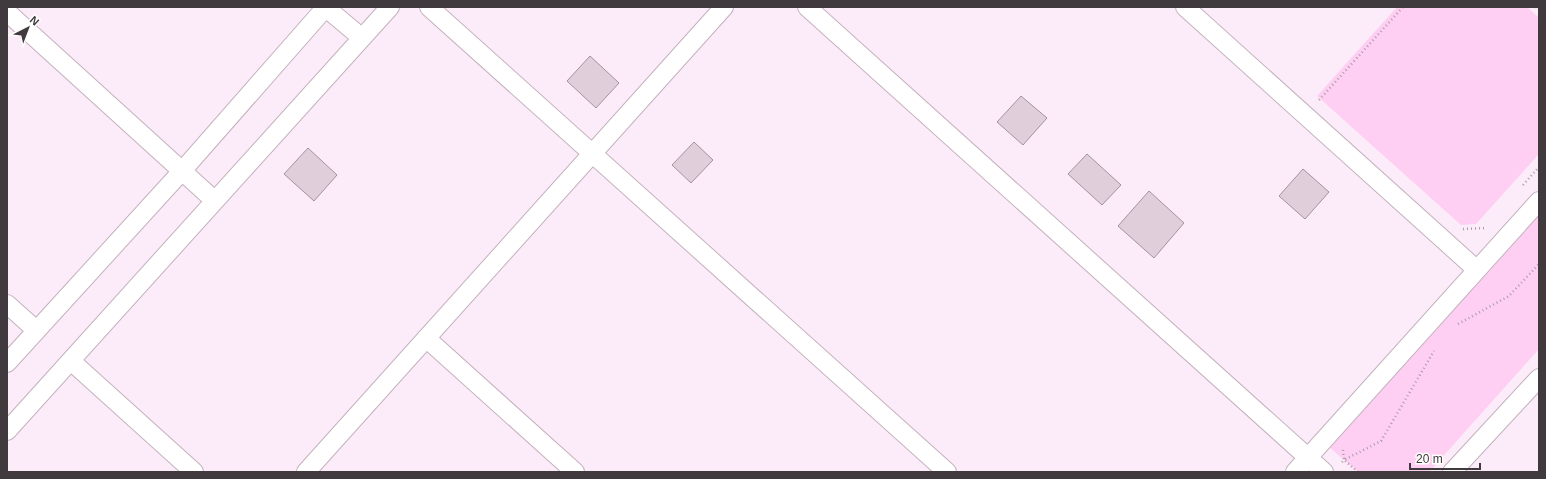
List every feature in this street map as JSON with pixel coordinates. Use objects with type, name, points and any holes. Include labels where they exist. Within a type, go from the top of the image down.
[{"type":"street","points":[[7,363],[182,171],[326,7],[362,38]]},
{"type":"street","points":[[7,431],[214,200],[390,7]]},
{"type":"street","points":[[429,7],[947,472]]},
{"type":"street","points":[[306,472],[724,7]]},
{"type":"street","points":[[807,7],[1324,472]]},
{"type":"street","points":[[1185,7],[1477,270]]},
{"type":"street","points":[[7,12],[214,200]]},
{"type":"street","points":[[1295,472],[1539,201]]},
{"type":"street","points":[[7,304],[36,330]]},
{"type":"street","points":[[426,338],[575,472]]},
{"type":"street","points":[[71,361],[194,472]]},
{"type":"street","points":[[1452,472],[1539,378]]},
{"type":"path","points":[[1306,115],[1403,7]]},
{"type":"path","points":[[1536,7],[1539,10]]},
{"type":"path","points":[[1520,189],[1539,167]]},
{"type":"path","points":[[1459,229],[1485,228],[1490,223]]},
{"type":"path","points":[[1453,327],[1509,296],[1539,264]]},
{"type":"path","points":[[1358,472],[1344,460],[1382,441],[1438,345]]},
{"type":"shaded area","points":[[1397,7],[1527,7],[1539,18],[1539,154],[1476,224],[1461,225],[1317,96]]},
{"type":"shaded area","points":[[1539,215],[1539,349],[1429,472],[1358,472],[1329,447]]},
{"type":"building","points":[[590,56],[619,83],[596,108],[567,81]]},
{"type":"building","points":[[1021,96],[1047,118],[1023,145],[997,122]]},
{"type":"building","points":[[694,142],[713,160],[691,183],[672,165]]},
{"type":"building","points":[[308,148],[337,175],[314,201],[284,174]]},
{"type":"building","points":[[1087,154],[1121,185],[1102,205],[1068,174]]},
{"type":"building","points":[[1303,169],[1329,192],[1305,219],[1279,196]]},
{"type":"building","points":[[1149,191],[1184,223],[1154,258],[1118,226]]}]
